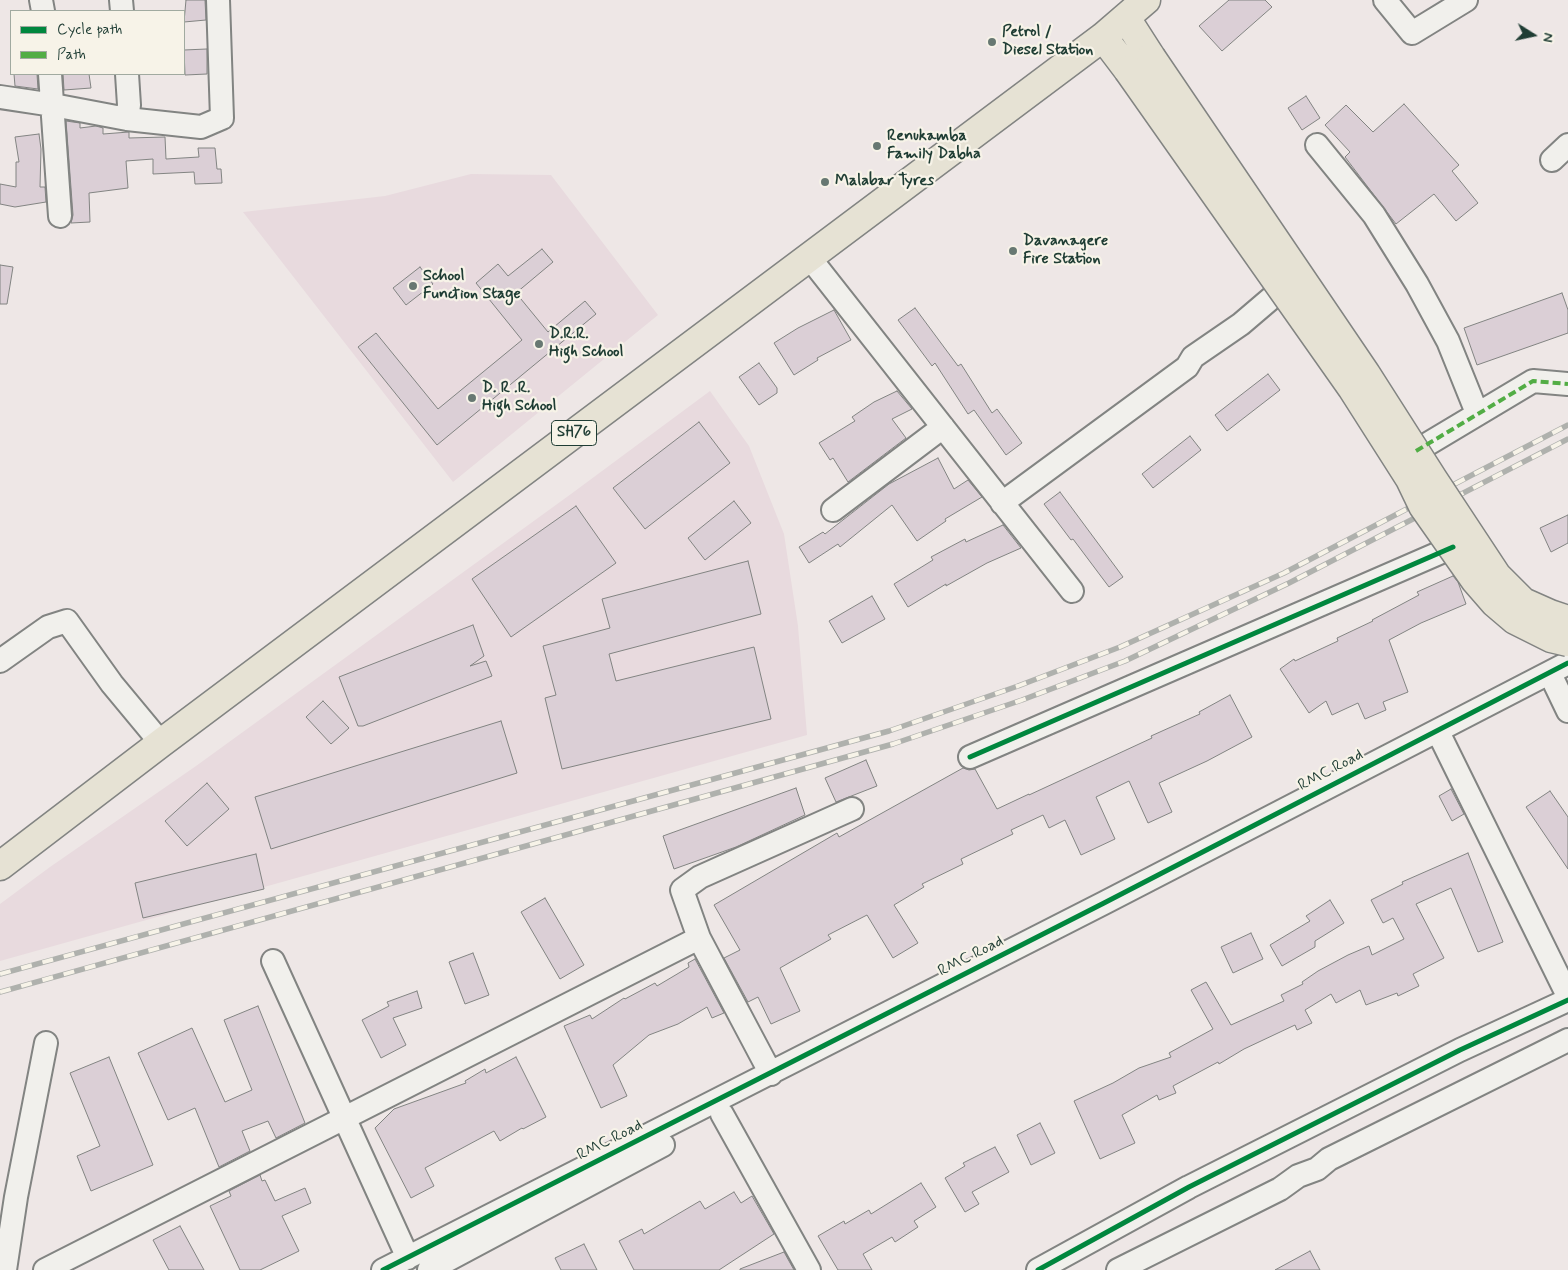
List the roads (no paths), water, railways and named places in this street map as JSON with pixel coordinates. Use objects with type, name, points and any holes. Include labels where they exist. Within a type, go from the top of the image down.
[{"type":"main road","name":"SH76","points":[[1,864],[1102,37],[1146,0]]},
{"type":"main road","points":[[1126,18],[1139,63],[1282,289],[1352,388],[1410,479],[1422,506],[1475,580],[1495,603],[1515,620],[1551,638],[1568,642]]},
{"type":"main road","points":[[1102,37],[1139,63],[1366,374],[1497,576],[1523,602],[1568,620]]},
{"type":"street","points":[[0,98],[53,105],[127,120],[201,127],[222,118],[218,0]]},
{"type":"street","points":[[1385,0],[1412,33],[1466,0]]},
{"type":"street","points":[[50,75],[60,216]]},
{"type":"street","points":[[127,75],[129,105],[127,120]]},
{"type":"street","points":[[1317,145],[1374,215],[1417,284],[1448,341],[1477,414]]},
{"type":"street","points":[[809,257],[1072,591]]},
{"type":"street","points":[[1002,503],[1187,367],[1193,357],[1241,324],[1282,289]]},
{"type":"street","points":[[1416,451],[1534,381],[1568,384]]},
{"type":"street","points":[[833,510],[943,426]]},
{"type":"street","points":[[970,757],[1453,547]]},
{"type":"street","points":[[0,661],[48,627],[67,621],[112,684],[161,743]]},
{"type":"street","name":"RMC Road","points":[[383,1270],[771,1074],[1568,663]]},
{"type":"street","points":[[1562,681],[1568,711]]},
{"type":"street","name":"RMC Road","points":[[429,1270],[722,1114],[1107,917],[1442,740],[1562,681]]},
{"type":"street","points":[[1038,1270],[1197,1183],[1460,1050],[1568,998],[1442,740]]},
{"type":"street","points":[[771,1074],[700,938],[682,890],[700,877],[852,809]]},
{"type":"street","points":[[45,1270],[142,1219],[700,938]]},
{"type":"street","points":[[272,961],[408,1258]]},
{"type":"street","points":[[1118,1270],[1280,1188],[1298,1176],[1317,1169],[1329,1160],[1568,1040]]},
{"type":"street","points":[[4,1270],[46,1043]]},
{"type":"street","points":[[722,1114],[810,1270]]},
{"type":"railway","points":[[0,974],[889,731],[1018,686],[1120,647],[1284,573],[1568,425]]},
{"type":"railway","points":[[0,992],[893,744],[1022,700],[1125,661],[1289,583],[1568,439]]},
{"type":"place","name":"Petrol / Diesel Station","points":[[992,42]]},
{"type":"place","name":"Renukamba Family Dabha","points":[[877,146]]},
{"type":"place","name":"Malabar Tyres","points":[[825,182]]},
{"type":"place","name":"Davanagere Fire Station","points":[[1013,251]]},
{"type":"place","name":"School Function Stage","points":[[413,286]]},
{"type":"place","name":"D.R.R. High School","points":[[539,344]]},
{"type":"place","name":"D. R .R. High School","points":[[472,398]]}]
